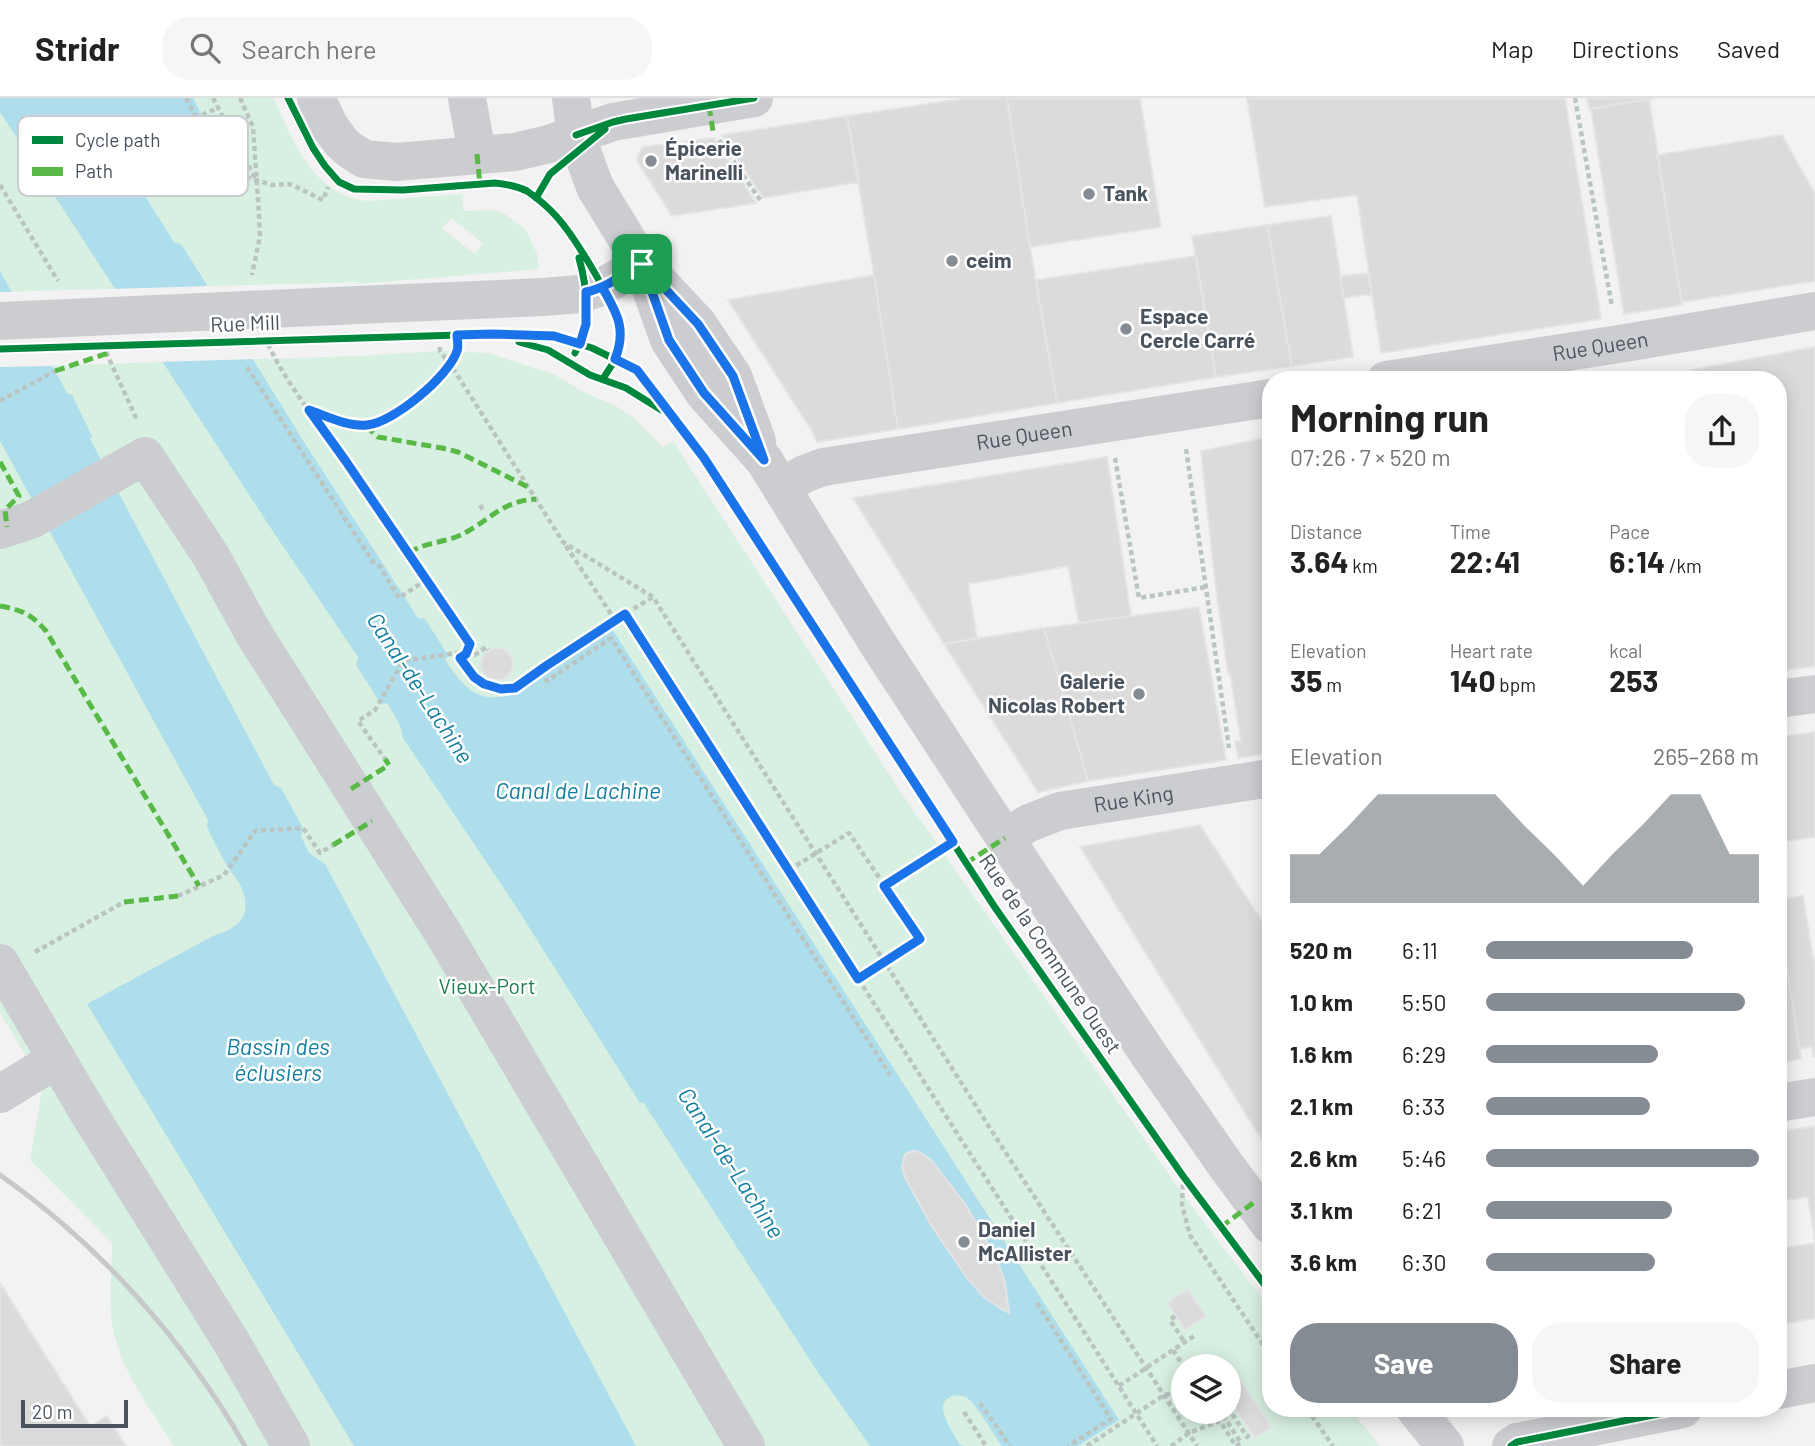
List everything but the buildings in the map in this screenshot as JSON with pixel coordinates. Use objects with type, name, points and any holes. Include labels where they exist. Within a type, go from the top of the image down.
[{"type":"street","points":[[316,98],[330,127],[342,143],[364,159],[396,162],[515,152],[549,144],[574,116],[613,122],[754,98]]},
{"type":"street","points":[[467,98],[477,154]]},
{"type":"street","name":"Rue de la Commune Ouest","points":[[574,116],[594,187],[642,264],[669,340],[704,393],[773,474],[878,644],[1156,1065],[1227,1167],[1262,1203]]},
{"type":"street","name":"Rue Mill","points":[[0,321],[580,294],[602,287],[642,264]]},
{"type":"street","name":"Rue Queen","points":[[1444,371],[1815,311]]},
{"type":"street","name":"Rue Queen","points":[[773,474],[804,474],[823,467],[1262,399]]},
{"type":"street","points":[[15,525],[145,456],[211,556],[262,645],[443,933],[746,1446]]},
{"type":"street","points":[[1787,698],[1815,694]]},
{"type":"street","name":"Rue King","points":[[1005,838],[1029,823],[1060,811],[1262,779]]},
{"type":"street","points":[[17,958],[57,1059],[291,1446]]},
{"type":"street","points":[[0,1094],[57,1059]]},
{"type":"street","points":[[1787,1102],[1815,1097]]},
{"type":"street","points":[[1787,1388],[1815,1382]]},
{"type":"street","points":[[1421,1417],[1445,1446]]},
{"type":"street","points":[[1511,1446],[1517,1442],[1643,1417]]},
{"type":"path","points":[[186,98],[196,116]]},
{"type":"path","points":[[213,98],[222,116]]},
{"type":"path","points":[[240,98],[253,127],[260,226],[257,253]]},
{"type":"path","points":[[1575,98],[1613,308]]},
{"type":"path","points":[[205,116],[204,114],[218,108]]},
{"type":"path","points":[[713,131],[760,200]]},
{"type":"path","points":[[248,164],[256,179]]},
{"type":"path","points":[[248,176],[272,185],[290,184],[323,200],[328,187]]},
{"type":"path","points":[[445,335],[470,334]]},
{"type":"path","points":[[457,335],[457,351],[441,376],[420,396],[376,424],[362,426],[309,410],[470,644],[466,654],[460,658]]},
{"type":"path","points":[[97,346],[111,346]]},
{"type":"path","points":[[440,347],[440,351],[615,620]]},
{"type":"path","points":[[247,367],[399,598],[426,580]]},
{"type":"path","points":[[0,401],[55,371]]},
{"type":"path","points":[[1185,441],[1230,750]]},
{"type":"path","points":[[1114,451],[1139,598],[1206,587]]},
{"type":"path","points":[[563,542],[653,597],[1002,1147],[1197,1446]]},
{"type":"path","points":[[385,760],[359,721],[375,710],[402,661],[457,653],[478,680],[501,689],[515,688],[653,597]]},
{"type":"path","points":[[625,614],[1157,1446]]},
{"type":"path","points":[[541,671],[547,681],[611,638],[890,1074]]},
{"type":"path","points":[[466,654],[475,655],[486,648],[488,650]]},
{"type":"path","points":[[178,896],[224,876],[255,831],[303,828],[320,853],[333,845]]},
{"type":"path","points":[[789,870],[849,833],[920,939],[858,979]]},
{"type":"path","points":[[884,886],[953,842]]},
{"type":"path","points":[[17,958],[124,902]]},
{"type":"path","points":[[1176,1166],[1190,1186]]},
{"type":"path","points":[[1183,1176],[1182,1205],[1190,1235],[1262,1343]]},
{"type":"path","points":[[1037,1303],[1111,1419],[1068,1446]]},
{"type":"path","points":[[1175,1316],[1170,1320],[1185,1343]]},
{"type":"path","points":[[1119,1386],[1197,1334]]},
{"type":"path","points":[[1173,1350],[1176,1354]]},
{"type":"path","points":[[1087,1446],[1164,1395],[1171,1394]]},
{"type":"path","points":[[980,1403],[1010,1446]]},
{"type":"path","points":[[964,1412],[986,1446]]},
{"type":"path","points":[[1313,1417],[1333,1446]]},
{"type":"path","points":[[1171,1446],[1189,1433],[1212,1424]]},
{"type":"path","points":[[1222,1424],[1236,1446],[1241,1443],[1229,1424]]},
{"type":"path","points":[[1238,1424],[1247,1437],[1251,1433]]},
{"type":"green space","points":[[0,98],[273,98],[307,163],[318,177],[332,188],[367,201],[462,194],[464,211],[492,210],[505,214],[526,230],[537,254],[539,269],[357,282],[0,292]],"holes":[[[451,218],[483,243],[475,254],[442,229]]]},
{"type":"green space","name":"Vieux-Port","points":[[440,351],[488,353],[553,374],[616,406],[634,418],[663,447],[673,441],[902,794],[1182,1193],[1262,1298],[1262,1417],[1356,1417],[1380,1446],[174,1446],[134,1383],[119,1350],[111,1314],[112,1243],[30,1160],[43,1084],[0,1013],[0,367]]},
{"type":"water","name":"Canal de Lachine","points":[[0,98],[193,98],[202,116],[18,116],[18,140],[0,112]]},
{"type":"water","name":"Canal de Lachine","points":[[55,196],[145,196],[174,242],[181,244],[418,618],[425,619],[448,655],[445,660],[473,692],[491,697],[514,694],[612,629],[1119,1420],[1078,1446],[1002,1446],[970,1400],[964,1396],[956,1396],[945,1401],[944,1413],[960,1445],[965,1446],[870,1446],[817,1371],[643,1102],[640,1103],[515,905],[403,738],[400,725],[387,703],[382,704],[379,701],[356,665],[358,657]]},
{"type":"water","name":"Bassin des éclusiers","points":[[0,271],[67,393],[72,395],[92,436],[90,439],[274,785],[281,788],[303,828],[301,836],[309,853],[325,864],[636,1446],[354,1446],[87,1004],[213,936],[230,930],[244,914],[245,898],[241,886],[227,866],[207,827],[208,820],[0,441]]},
{"type":"pier","points":[[211,286],[257,359],[158,362],[110,289]]},
{"type":"pier","points":[[0,292],[15,292],[55,366],[0,367]]},
{"type":"railway","points":[[0,1175],[72,1232],[137,1297],[195,1369],[245,1446]]},
{"type":"marked path","points":[[709,106],[713,131]]},
{"type":"marked path","points":[[477,154],[480,185]]},
{"type":"marked path","points":[[55,371],[111,352]]},
{"type":"marked path","points":[[369,425],[369,429],[378,437],[458,452],[528,487]]},
{"type":"marked path","points":[[0,462],[19,496],[5,510],[7,527]]},
{"type":"marked path","points":[[409,553],[467,532],[512,504],[536,499]]},
{"type":"marked path","points":[[0,606],[26,614],[46,631],[199,886]]},
{"type":"marked path","points":[[351,789],[389,765],[385,759]]},
{"type":"marked path","points":[[333,845],[372,821]]},
{"type":"marked path","points":[[966,863],[1005,838]]},
{"type":"marked path","points":[[124,902],[178,896]]},
{"type":"marked path","points":[[1221,1227],[1253,1203]]},
{"type":"cycle path","points":[[288,98],[325,166],[339,182],[354,189],[403,190],[495,183],[523,189],[546,206],[564,226],[585,257],[615,312],[622,340],[620,350],[603,379]]},
{"type":"cycle path","points":[[576,135],[626,119],[754,98]]},
{"type":"cycle path","points":[[536,198],[550,174],[605,129]]},
{"type":"cycle path","points":[[575,353],[586,318],[584,282],[579,258]]},
{"type":"cycle path","points":[[0,349],[492,334],[554,336],[592,348],[637,370],[704,458],[994,906],[1183,1176],[1262,1281]]},
{"type":"cycle path","points":[[519,342],[548,350],[590,375],[626,388],[663,411]]},
{"type":"cycle path","points":[[1511,1446],[1517,1442],[1643,1417]]},
{"type":"place","name":"Épicerie Marinelli","points":[[651,161]]},
{"type":"place","name":"Tank","points":[[1089,194]]},
{"type":"place","name":"ceim","points":[[952,261]]},
{"type":"place","name":"Espace Cercle Carré","points":[[1126,329]]},
{"type":"place","name":"Galerie Nicolas Robert","points":[[1139,694]]},
{"type":"place","name":"Daniel McAllister","points":[[964,1242]]},
{"type":"route","points":[[642,264],[614,281],[586,292],[586,324],[580,344],[554,336],[457,335],[457,351],[441,376],[420,396],[376,424],[362,426],[309,410],[470,644],[466,654],[460,658],[478,680],[501,689],[515,688],[625,614],[858,979],[920,939],[884,886],[953,842],[704,458],[637,370],[615,359],[622,340],[621,328],[602,287],[614,281],[624,275],[642,264],[698,324],[733,376],[764,460],[704,393],[669,340],[642,264]]},
{"type":"water label","name":"Canal-de-Lachine","points":[[420,688]]},
{"type":"water label","name":"Canal-de-Lachine","points":[[731,1163]]}]
